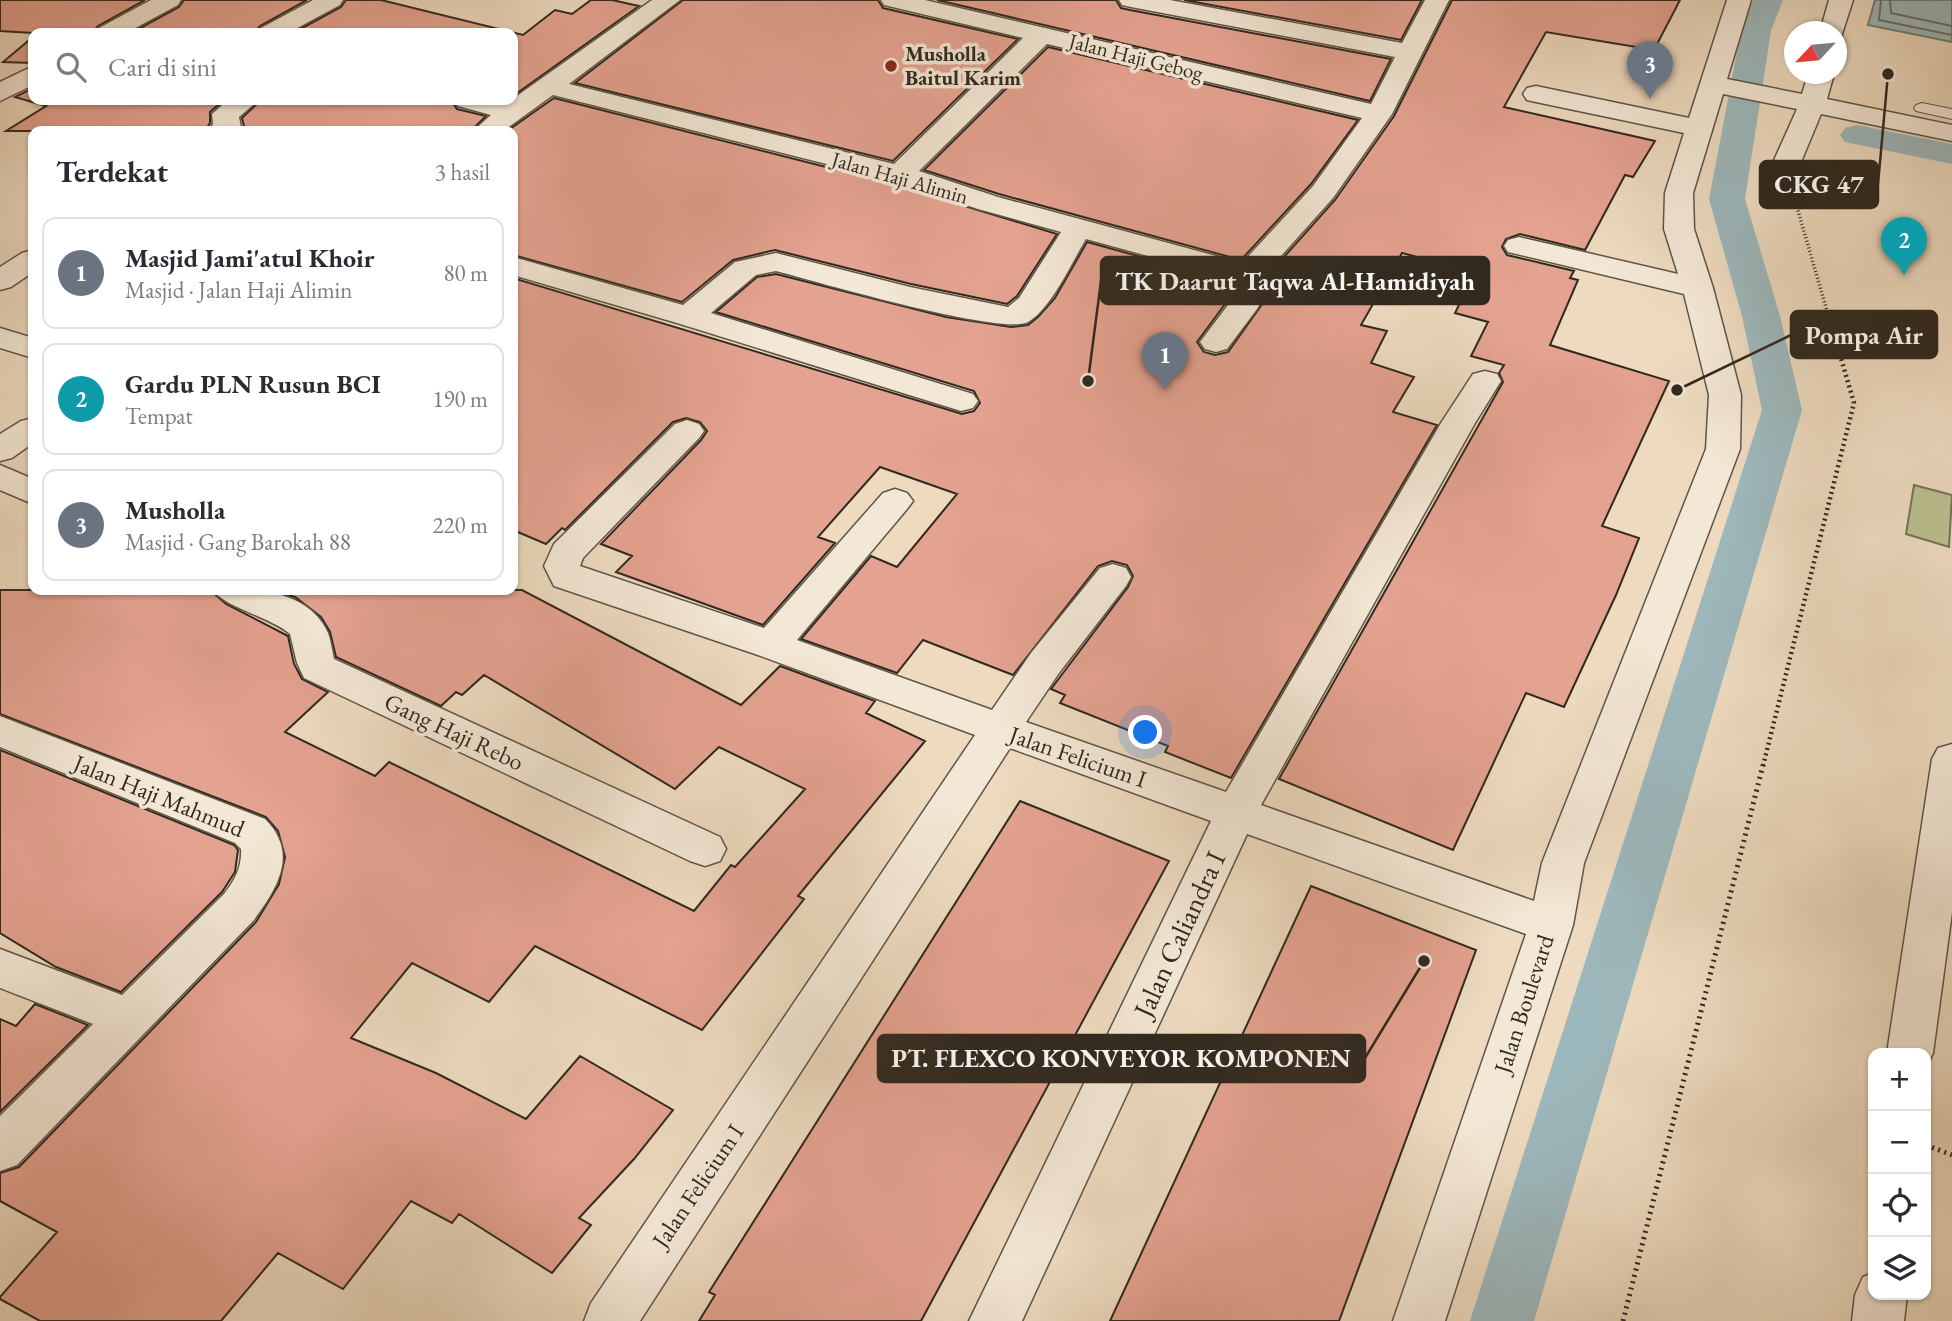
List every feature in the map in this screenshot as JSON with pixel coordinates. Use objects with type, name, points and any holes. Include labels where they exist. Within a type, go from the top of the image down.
[{"type":"street","points":[[117,28],[169,0]]},
{"type":"street","points":[[279,28],[331,0]]},
{"type":"street","points":[[494,126],[668,0]]},
{"type":"street","name":"Jalan Haji Gebog","points":[[893,0],[1379,114]]},
{"type":"street","points":[[1131,0],[1412,54]]},
{"type":"street","points":[[1216,342],[1246,302],[1248,274],[1323,192],[1379,114],[1412,54],[1437,0]]},
{"type":"street","points":[[1551,925],[1563,863],[1723,449],[1725,395],[1698,288],[1679,229],[1679,193],[1699,128],[1728,87],[1739,0]]},
{"type":"street","points":[[1835,21],[1841,0]]},
{"type":"street","points":[[900,174],[1042,34]]},
{"type":"street","points":[[0,93],[28,77]]},
{"type":"street","points":[[1785,167],[1803,101],[1814,84]]},
{"type":"street","name":"Jalan Haji Alimin","points":[[551,87],[900,174],[988,203],[1248,274]]},
{"type":"street","points":[[1728,87],[1952,133]]},
{"type":"street","points":[[1536,94],[1699,128]]},
{"type":"street","points":[[227,126],[225,114],[238,105]]},
{"type":"street","points":[[485,105],[513,113]]},
{"type":"street","points":[[688,316],[746,268],[776,261],[908,296],[1000,316],[1016,316],[1031,304],[1079,227]]},
{"type":"street","points":[[1519,246],[1698,288]]},
{"type":"street","points":[[0,281],[28,262]]},
{"type":"street","points":[[518,267],[688,316],[961,401]]},
{"type":"street","points":[[0,338],[28,346]]},
{"type":"street","points":[[1236,812],[1458,423],[1485,381]]},
{"type":"street","points":[[0,450],[28,431]]},
{"type":"street","points":[[687,431],[567,553],[563,571],[577,582],[771,645],[1001,729],[1045,663],[1113,577]]},
{"type":"street","points":[[0,476],[28,490]]},
{"type":"street","points":[[771,645],[895,501]]},
{"type":"street","name":"Gang Haji Rebo","points":[[243,595],[298,619],[307,627],[313,659],[318,667],[705,849]]},
{"type":"street","name":"Jalan Felicium I","points":[[610,1321],[1001,729],[1236,812]]},
{"type":"street","name":"Jalan Haji Mahmud","points":[[0,731],[250,831],[259,838],[262,846],[262,863],[252,890],[239,907],[0,1149]]},
{"type":"street","points":[[1911,1048],[1952,759]]},
{"type":"street","name":"Jalan Boulevard","points":[[1236,812],[1551,925],[1419,1321]]},
{"type":"street","name":"Jalan Caliandra I","points":[[995,1321],[1236,812]]},
{"type":"street","points":[[0,968],[130,1018]]},
{"type":"street","points":[[1878,1321],[1880,1300]]},
{"type":"lane","points":[[1923,108],[1952,114]]},
{"type":"path","points":[[1623,1321],[1854,403],[1785,167]]},
{"type":"path","points":[[1931,1147],[1952,1155]]},
{"type":"green space","points":[[1914,485],[1952,495],[1949,547],[1906,534]]},
{"type":"water","points":[[1875,0],[1952,0],[1952,42],[1868,25]]},
{"type":"building","points":[[0,0],[145,0],[96,28],[28,28],[28,33],[0,31]]},
{"type":"building","points":[[184,0],[307,0],[258,28],[140,28],[179,7]]},
{"type":"building","points":[[346,0],[381,0],[495,28],[302,28],[341,7]]},
{"type":"building","points":[[591,0],[612,0],[639,6],[518,92],[518,34],[523,35],[555,10],[572,14]]},
{"type":"building","points":[[683,0],[878,0],[883,8],[1018,39],[893,161],[575,83]]},
{"type":"building","points":[[937,0],[1116,0],[1121,8],[1130,10],[1391,59],[1370,101]]},
{"type":"building","points":[[1184,0],[1422,0],[1401,40]]},
{"type":"building","points":[[1452,0],[1680,0],[1654,50],[1546,32],[1504,107],[1655,141],[1633,177],[1625,175],[1585,250],[1520,234],[1506,239],[1502,247],[1507,255],[1574,271],[1570,278],[1578,280],[1550,345],[1669,381],[1602,526],[1639,538],[1616,595],[1564,707],[1526,693],[1453,850],[1279,779],[1503,382],[1499,373],[1504,365],[1471,356],[1488,322],[1455,313],[1475,272],[1402,253],[1361,325],[1387,331],[1371,363],[1414,377],[1393,412],[1437,425],[1231,778],[1165,752],[1168,746],[1060,703],[1065,695],[1051,689],[1128,587],[1133,576],[1127,565],[1112,561],[1098,566],[1013,675],[923,640],[897,673],[801,639],[871,556],[897,567],[957,494],[880,467],[818,537],[835,543],[763,625],[616,572],[632,556],[601,544],[701,440],[707,431],[700,422],[686,418],[673,422],[565,530],[562,528],[546,544],[518,532],[518,280],[962,414],[974,411],[980,403],[974,391],[716,312],[757,277],[776,274],[946,317],[1011,327],[1028,325],[1055,298],[1087,242],[1229,281],[1228,300],[1197,342],[1204,352],[1215,355],[1228,352],[1263,303],[1266,277],[1335,200],[1394,116]]},
{"type":"building","points":[[28,41],[28,63],[3,62]]},
{"type":"building","points":[[1048,47],[1358,120],[1311,184],[1241,260],[999,194],[924,170]]},
{"type":"building","points":[[28,90],[28,101],[15,97]]},
{"type":"building","points":[[554,98],[889,183],[1057,234],[1017,296],[1007,304],[911,284],[775,250],[733,260],[682,302],[518,256],[518,126],[514,126]]},
{"type":"building","points":[[43,105],[218,105],[210,112],[208,126],[28,126],[28,131],[6,131],[46,106]]},
{"type":"building","points":[[256,105],[454,105],[457,109],[486,116],[476,126],[244,126],[242,118]]},
{"type":"building","points":[[0,590],[28,590],[28,595],[216,595],[226,604],[288,636],[294,664],[302,679],[328,692],[285,732],[375,776],[389,762],[694,911],[731,865],[735,867],[805,789],[719,747],[675,789],[484,675],[462,695],[456,692],[441,706],[336,657],[330,632],[321,617],[295,597],[288,595],[518,595],[518,590],[522,590],[741,705],[780,666],[875,701],[866,713],[925,741],[798,896],[804,899],[702,1030],[535,946],[489,1002],[412,963],[351,1038],[436,1073],[526,1119],[580,1056],[673,1110],[634,1159],[579,1218],[591,1225],[552,1273],[459,1214],[452,1223],[411,1201],[343,1289],[278,1253],[221,1321],[40,1321],[0,1297],[57,1232],[0,1201],[0,1173],[19,1167],[256,922],[279,884],[285,857],[278,831],[266,817],[0,714]]},
{"type":"building","points":[[0,750],[234,845],[238,850],[235,872],[222,892],[121,992],[56,967],[0,933]]},
{"type":"building","points":[[1020,801],[1169,861],[921,1321],[699,1321],[715,1295],[709,1292]]},
{"type":"building","points":[[1311,886],[1476,950],[1339,1321],[1110,1321]]},
{"type":"building","points":[[35,1004],[88,1025],[0,1112],[0,1019],[16,1026]]},
{"type":"waterway","points":[[1502,1321],[1782,410],[1761,316],[1727,199],[1756,31],[1768,0]]},
{"type":"waterway","points":[[1857,135],[1952,154]]},
{"type":"place","name":"Musholla Baitul Karim","points":[[891,66]]},
{"type":"place","name":"CKG 47","points":[[1888,74]]},
{"type":"place","name":"Musholla","points":[[1650,99]]},
{"type":"place","name":"Gardu PLN Rusun BCI","points":[[1904,275]]},
{"type":"place","name":"TK Daarut Taqwa Al-Hamidiyah","points":[[1088,381]]},
{"type":"place","name":"Masjid Jami'atul Khoir","points":[[1165,390]]},
{"type":"place","name":"Pompa Air","points":[[1677,390]]},
{"type":"place","name":"PT. FLEXCO KONVEYOR KOMPONEN","points":[[1424,961]]}]
